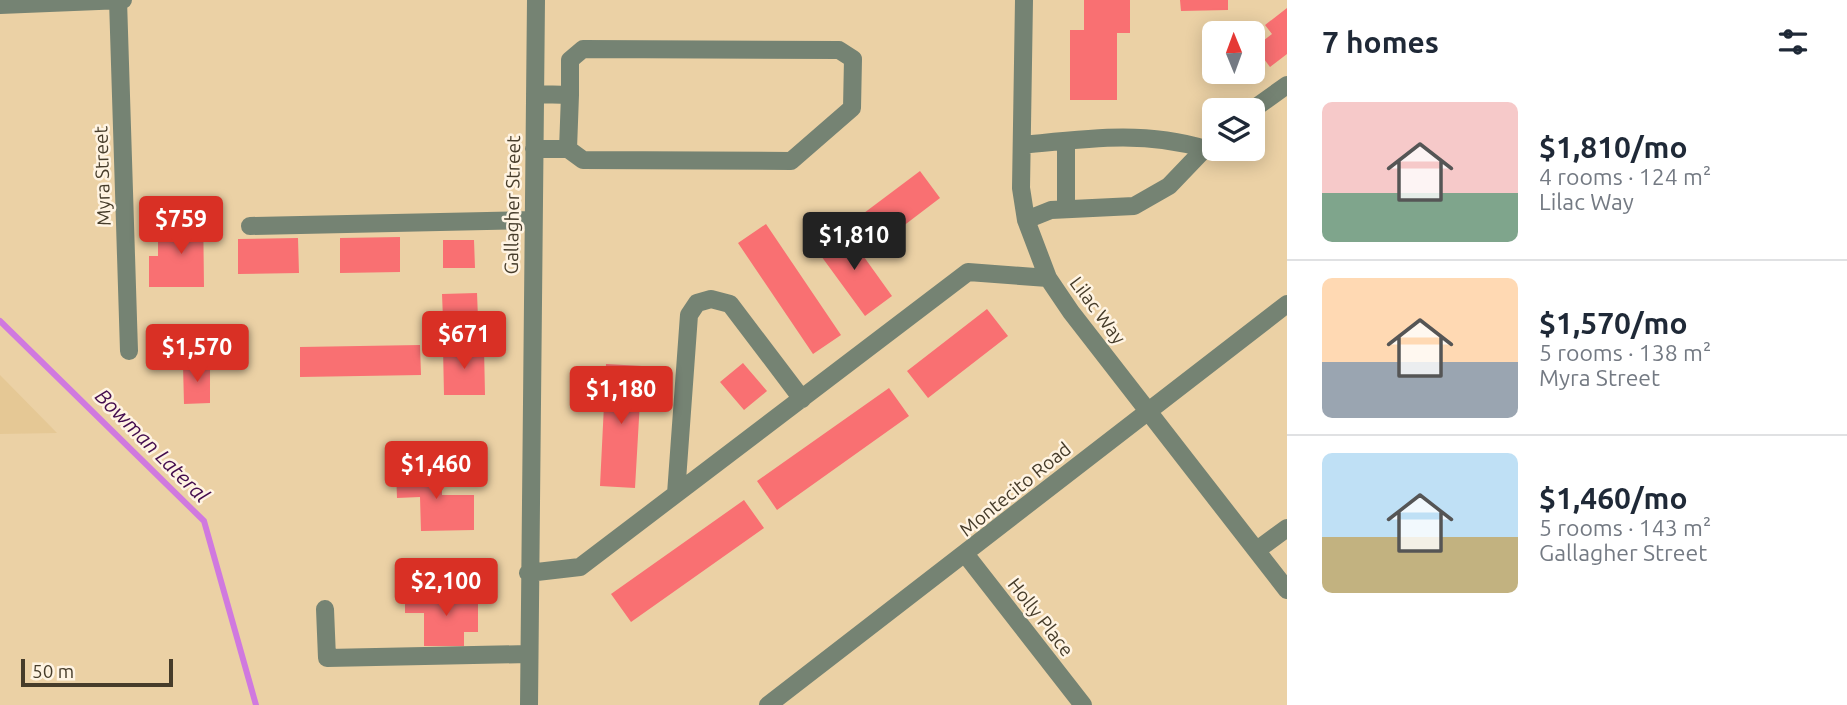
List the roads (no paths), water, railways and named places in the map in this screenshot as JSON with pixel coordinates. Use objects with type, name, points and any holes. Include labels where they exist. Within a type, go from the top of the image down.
[{"type":"street","name":"Myra Street","points":[[107,0],[129,351]]},
{"type":"street","points":[[0,5],[123,0]]},
{"type":"street","name":"Gallagher Street","points":[[529,705],[528,573],[536,0]]},
{"type":"street","name":"Lilac Way","points":[[1024,0],[1021,188],[1026,220],[1048,278],[1287,590]]},
{"type":"street","points":[[534,149],[568,149],[583,160],[791,161],[852,108],[853,59],[839,50],[583,49],[570,60],[568,149]]},
{"type":"street","points":[[1265,101],[1287,85]]},
{"type":"street","points":[[535,94],[570,95]]},
{"type":"street","points":[[1022,145],[1114,136],[1202,143]]},
{"type":"street","points":[[1066,141],[1066,209]]},
{"type":"street","points":[[1026,220],[1051,210],[1134,206],[1169,186],[1202,152]]},
{"type":"street","points":[[250,226],[533,220]]},
{"type":"street","points":[[528,573],[580,567],[968,272],[1048,278]]},
{"type":"street","points":[[676,494],[689,315],[697,303],[711,299],[730,304],[802,399]]},
{"type":"street","name":"Montecito Road","points":[[780,702],[898,602],[966,555],[1147,410],[1287,304]]},
{"type":"street","points":[[1257,550],[1287,528]]},
{"type":"street","name":"Holly Place","points":[[966,555],[1083,705]]},
{"type":"street","points":[[325,610],[327,658],[528,654]]},
{"type":"waterway","name":"Bowman Lateral","points":[[0,321],[204,521],[256,705]]}]
